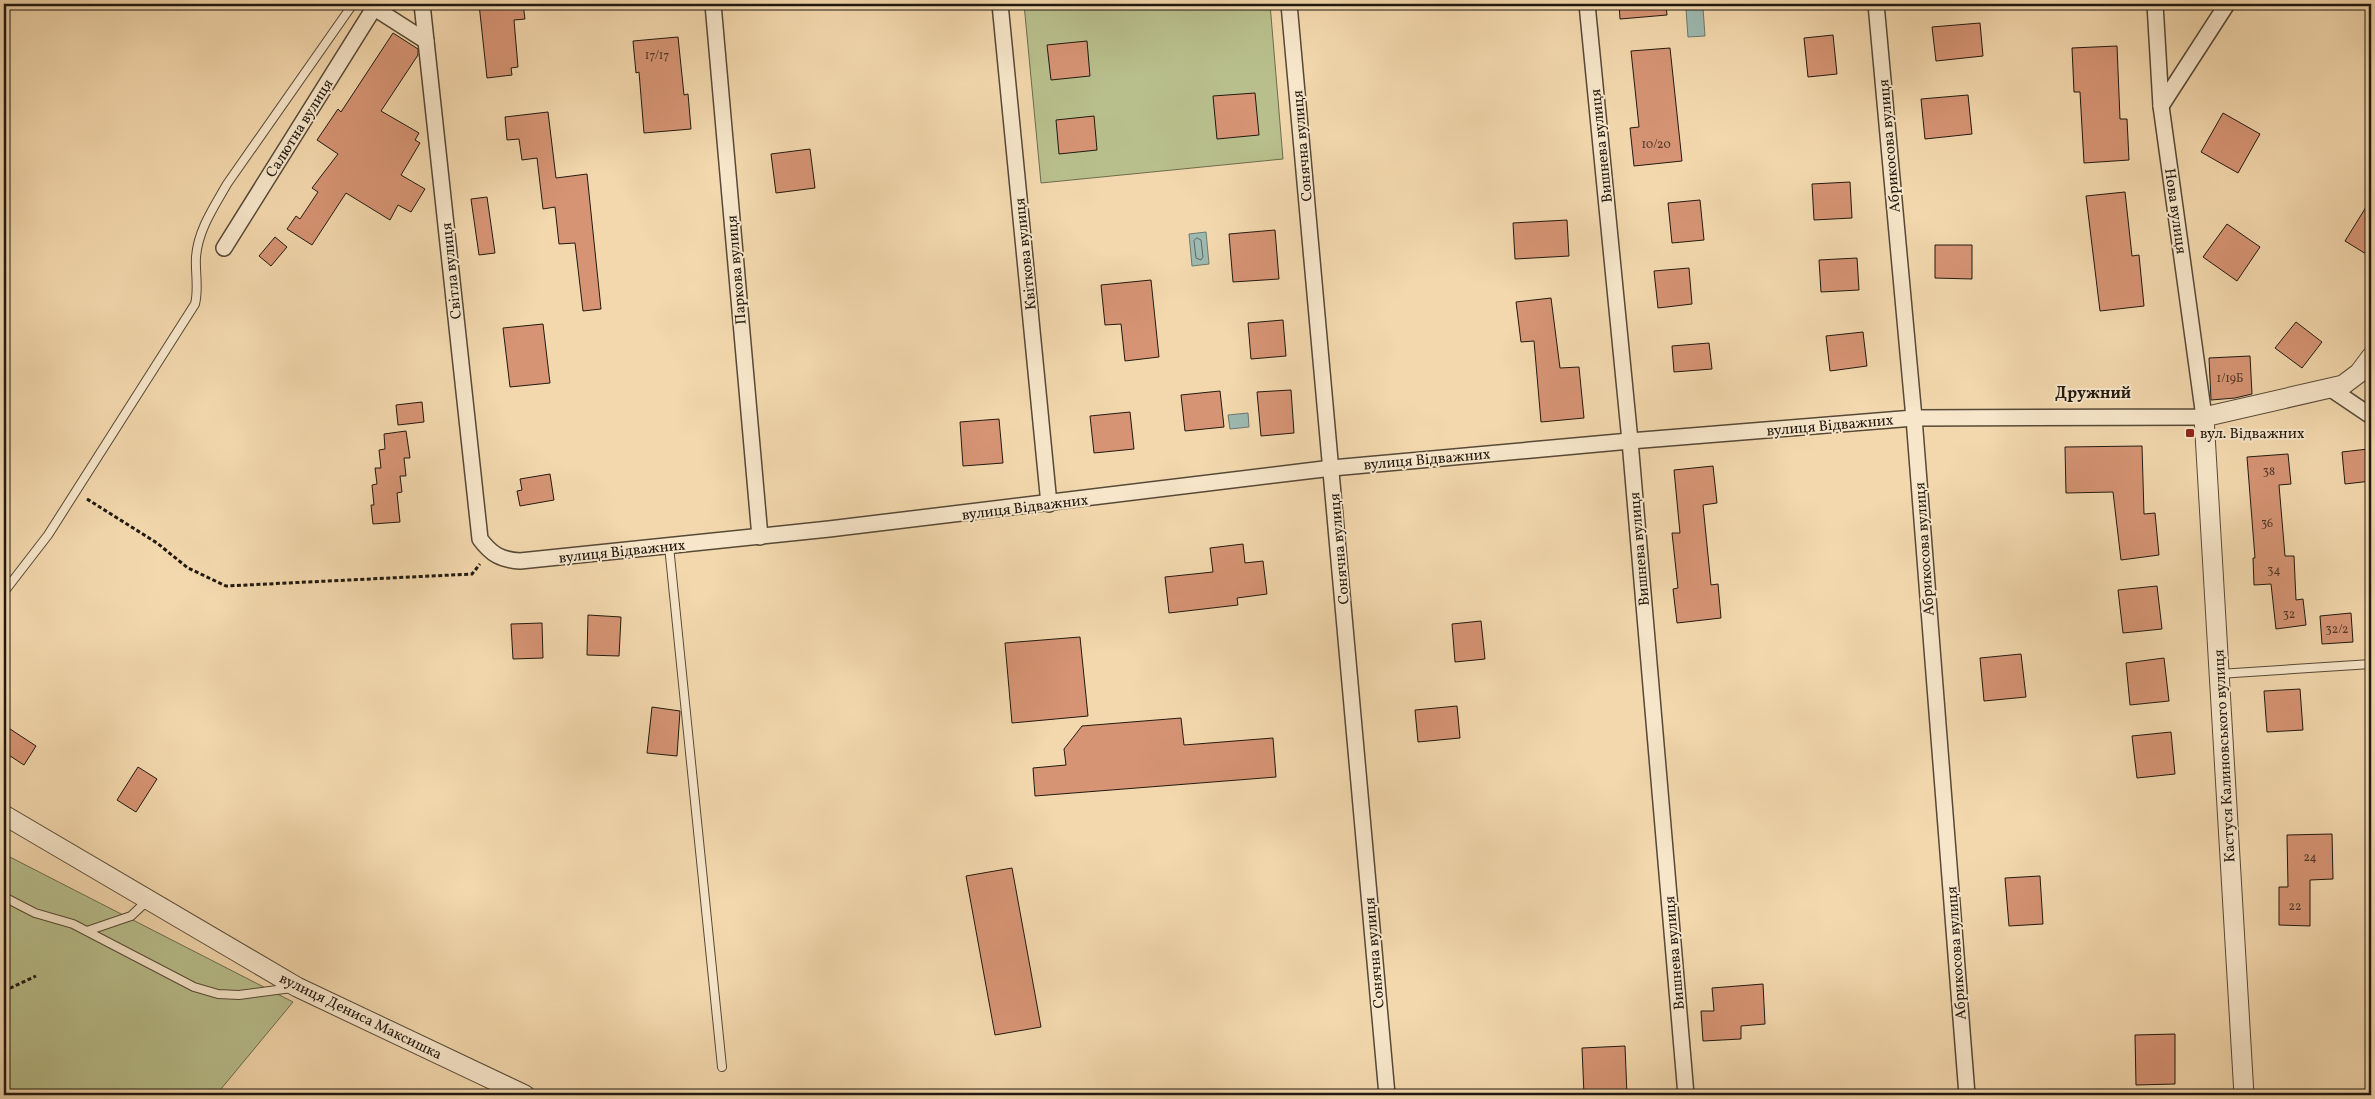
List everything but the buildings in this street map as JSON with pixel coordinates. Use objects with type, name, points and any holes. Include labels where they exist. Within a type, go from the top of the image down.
[{"type":"street","name":"Світла вулиця","points":[[422,4],[480,539],[489,552]]},
{"type":"street","name":"Паркова вулиця","points":[[713,4],[760,537]]},
{"type":"street","name":"Квіткова вулиця","points":[[1000,4],[1050,504]]},
{"type":"street","name":"Сонячна вулиця","points":[[1289,4],[1387,1095]]},
{"type":"street","name":"Вишнева вулиця","points":[[1588,4],[1630,441],[1686,1095]]},
{"type":"street","name":"Абрикосова вулиця","points":[[1876,4],[1914,418],[1967,1095]]},
{"type":"street","name":"Нова вулиця","points":[[2155,4],[2161,106],[2204,417]]},
{"type":"street","points":[[2161,106],[2227,4]]},
{"type":"street","points":[[371,6],[426,41]]},
{"type":"street","name":"Салютна вулиця","points":[[224,248],[371,6]]},
{"type":"street","name":"вулиця Відважних","points":[[489,552],[506,560],[520,561],[760,537],[1050,504],[1332,468],[1914,418],[2204,417],[2343,385],[2358,373],[2371,357]]},
{"type":"street","points":[[2330,389],[2371,416]]},
{"type":"street","name":"Кастуся Калиновського вулиця","points":[[2204,417],[2244,1095]]},
{"type":"street","name":"вулиця Дениса Максишка","points":[[4,815],[297,987],[525,1095]]},
{"type":"lane","points":[[4,592],[48,535],[195,304],[197,295],[196,255],[200,236],[227,184],[353,4]]},
{"type":"lane","points":[[669,546],[722,1067]]},
{"type":"lane","points":[[2219,674],[2371,664]]},
{"type":"lane","points":[[4,897],[35,913],[73,924],[194,987],[218,994],[246,994],[297,987]]},
{"type":"lane","points":[[86,931],[131,916],[149,900]]},
{"type":"path","points":[[76,492],[157,543],[188,568],[226,586],[472,574],[489,552]]},
{"type":"path","points":[[4,991],[36,976]]},
{"type":"green space","points":[[1024,4],[1270,4],[1283,159],[1041,183]]},
{"type":"green space","points":[[4,854],[293,1002],[216,1095],[4,1095]]},
{"type":"water","points":[[1703,8],[1705,36],[1688,37],[1686,9]]},
{"type":"water","points":[[1206,232],[1209,264],[1192,266],[1189,234]]},
{"type":"water","points":[[1248,413],[1249,427],[1230,429],[1228,415]]},
{"type":"place","name":"вул. Відважних","points":[[2190,433]]},
{"type":"district","name":"Дружний","points":[[2093,392]]}]
